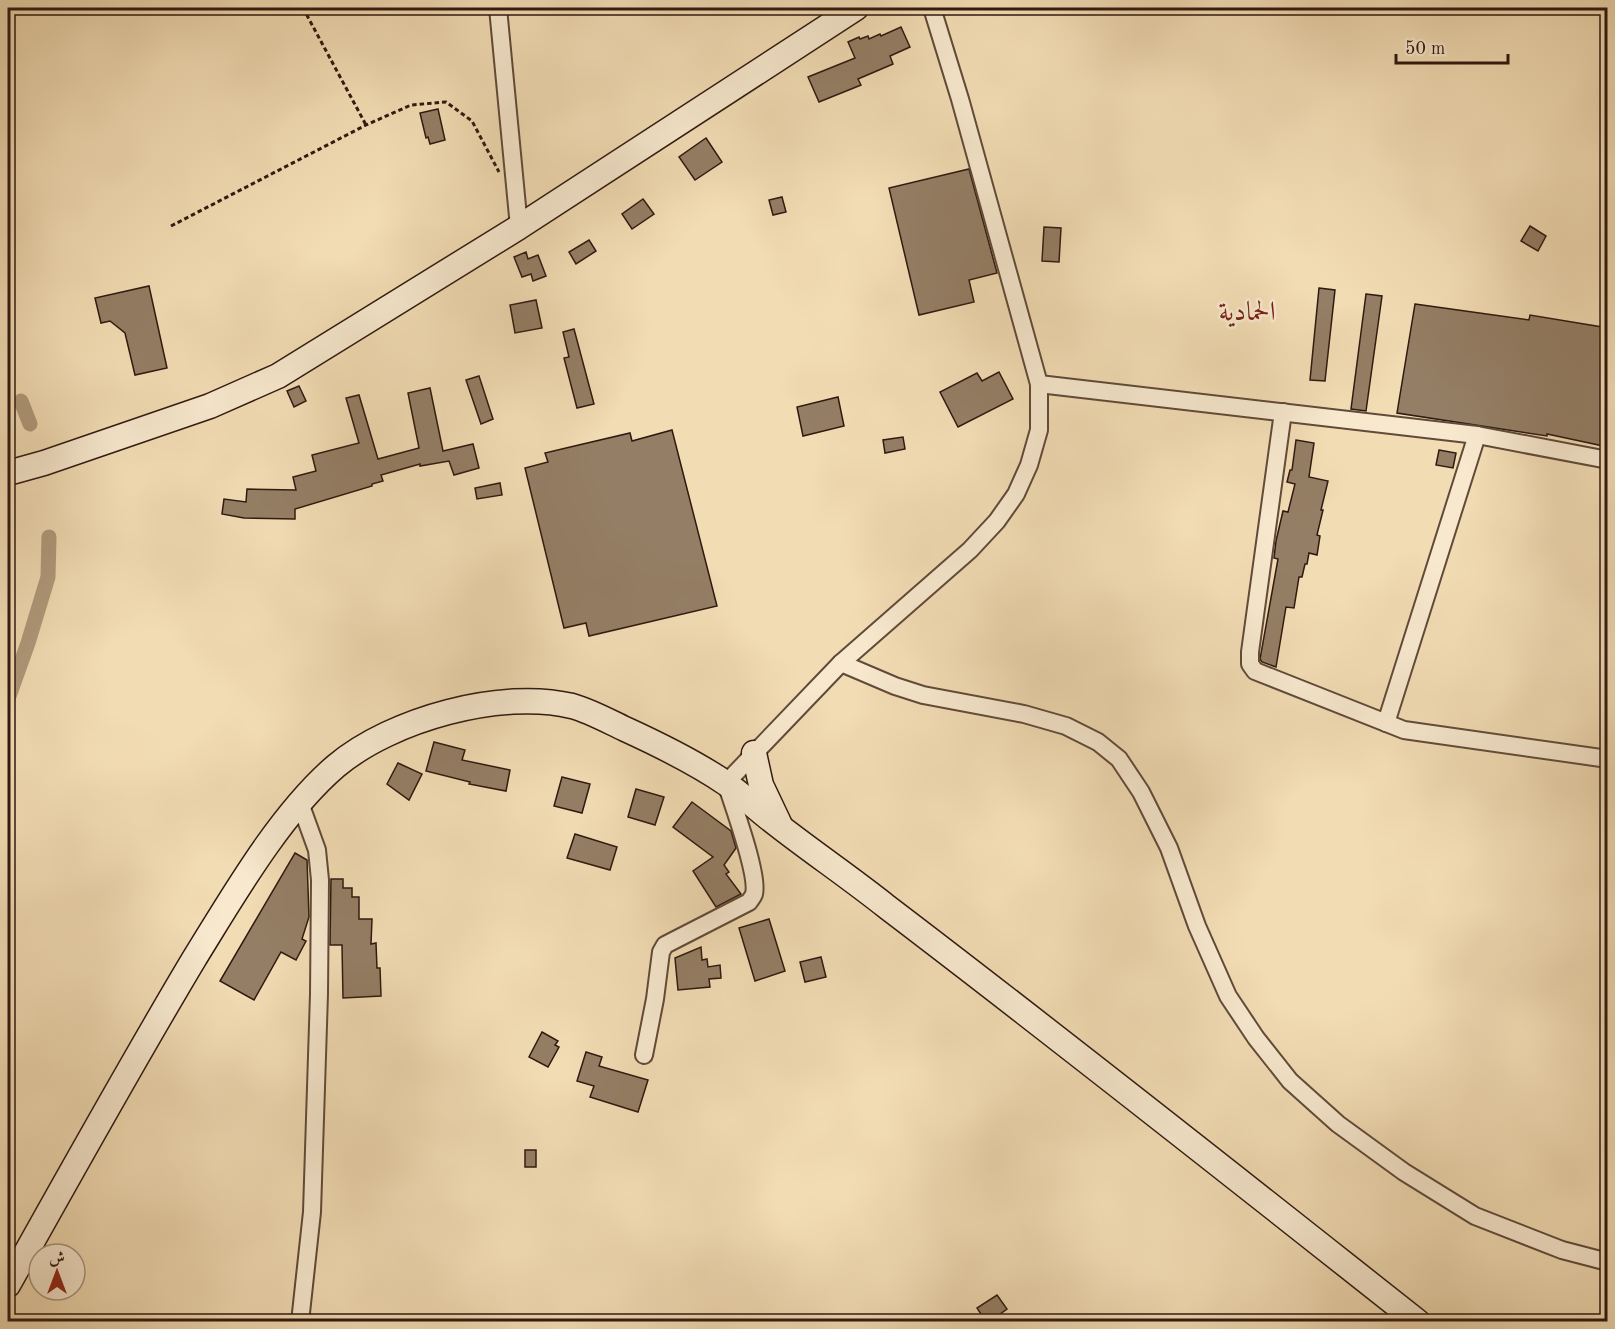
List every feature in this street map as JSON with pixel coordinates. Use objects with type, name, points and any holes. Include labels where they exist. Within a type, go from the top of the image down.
[{"type":"main road","points":[[8,472],[44,463],[210,406],[278,376],[519,227],[856,8]]},
{"type":"main road","points":[[8,1285],[198,952],[249,871],[300,802],[337,765],[365,746],[399,729],[440,714],[486,704],[533,700],[574,707],[666,748],[726,783],[781,828],[927,937],[1418,1322]]},
{"type":"main road","points":[[754,753],[761,785],[781,828]]},
{"type":"street","points":[[498,8],[519,227]]},
{"type":"street","points":[[644,1054],[655,999],[661,952],[665,945],[749,902],[754,896],[745,842],[726,783],[841,663],[970,549],[997,521],[1016,494],[1029,465],[1039,430],[1039,384],[960,99],[932,8]]},
{"type":"street","points":[[1039,384],[1477,435],[1608,460]]},
{"type":"street","points":[[1283,412],[1250,664],[1255,670],[1404,730],[1608,759]]},
{"type":"street","points":[[1386,723],[1477,435]]},
{"type":"street","points":[[841,663],[923,695],[1024,714],[1066,726],[1098,742],[1119,759],[1141,792],[1169,848],[1197,926],[1228,996],[1256,1038],[1290,1081],[1347,1131],[1404,1172],[1475,1216],[1562,1250],[1608,1262]]},
{"type":"street","points":[[300,802],[317,850],[320,880],[312,1212],[300,1322]]},
{"type":"path","points":[[303,8],[366,125]]},
{"type":"path","points":[[171,226],[366,125],[411,105],[446,102],[472,121],[496,169],[516,193]]},
{"type":"building","points":[[901,27],[910,47],[890,56],[893,64],[858,79],[861,85],[819,102],[808,77],[855,58],[848,42],[859,37],[860,39],[868,36],[869,39],[880,34],[881,36]]},
{"type":"building","points":[[438,109],[445,140],[430,144],[428,137],[426,138],[420,113]]},
{"type":"building","points":[[706,138],[722,162],[695,180],[679,157]]},
{"type":"building","points":[[969,169],[997,273],[969,280],[974,302],[919,315],[889,188]]},
{"type":"building","points":[[782,197],[786,212],[773,215],[769,200]]},
{"type":"building","points":[[643,199],[654,214],[632,229],[622,214]]},
{"type":"building","points":[[1530,226],[1546,236],[1538,251],[1521,241]]},
{"type":"building","points":[[1044,227],[1061,228],[1059,262],[1042,261]]},
{"type":"building","points":[[589,240],[596,251],[576,264],[569,252]]},
{"type":"building","points":[[526,252],[528,259],[538,255],[546,276],[533,281],[531,274],[522,277],[514,257]]},
{"type":"building","points":[[149,286],[167,368],[135,375],[125,333],[110,321],[101,323],[95,298]]},
{"type":"building","points":[[1319,288],[1335,290],[1325,381],[1310,380]]},
{"type":"building","points":[[1366,294],[1382,296],[1366,411],[1351,409]]},
{"type":"building","points":[[536,300],[542,328],[515,333],[510,305]]},
{"type":"building","points":[[1415,304],[1529,320],[1530,315],[1608,328],[1608,447],[1547,434],[1547,436],[1397,413]]},
{"type":"building","points":[[574,329],[594,404],[577,408],[564,358],[569,357],[563,332]]},
{"type":"building","points":[[999,372],[1013,399],[958,427],[940,392],[977,373],[982,381]]},
{"type":"building","points":[[479,376],[493,419],[481,424],[466,380]]},
{"type":"building","points":[[299,386],[306,401],[294,407],[287,391]]},
{"type":"building","points":[[430,388],[443,451],[473,444],[479,468],[454,475],[449,461],[420,466],[420,464],[381,475],[383,481],[372,484],[372,486],[295,509],[295,519],[244,518],[222,514],[224,499],[246,502],[247,489],[296,490],[293,477],[316,471],[312,455],[359,443],[346,398],[359,395],[378,459],[419,448],[408,393]]},
{"type":"building","points":[[838,397],[844,426],[803,436],[797,407]]},
{"type":"building","points":[[672,430],[717,606],[589,636],[586,623],[564,628],[525,468],[548,462],[545,453],[630,433],[632,441]]},
{"type":"building","points":[[903,437],[905,449],[885,453],[883,440]]},
{"type":"building","points":[[1296,440],[1314,443],[1309,477],[1328,481],[1317,535],[1320,536],[1317,555],[1309,553],[1302,577],[1299,577],[1294,608],[1286,607],[1276,667],[1260,659],[1278,559],[1274,558],[1276,541],[1283,511],[1288,512],[1295,484],[1287,482],[1290,470],[1292,470]]},
{"type":"building","points":[[1439,450],[1456,453],[1453,468],[1436,465]]},
{"type":"building","points":[[500,483],[502,495],[477,499],[475,488]]},
{"type":"building","points":[[434,742],[465,750],[462,760],[510,770],[506,791],[469,784],[470,782],[426,771]]},
{"type":"building","points":[[398,763],[422,774],[409,800],[387,784]]},
{"type":"building","points":[[562,777],[590,784],[582,813],[554,806]]},
{"type":"building","points":[[636,789],[664,797],[655,825],[628,817]]},
{"type":"building","points":[[692,802],[731,831],[736,848],[724,865],[729,872],[726,874],[741,894],[716,907],[693,871],[713,857],[673,827]]},
{"type":"building","points":[[575,834],[617,847],[610,870],[567,858]]},
{"type":"building","points":[[295,853],[307,860],[309,917],[302,939],[306,941],[296,960],[281,952],[254,1000],[220,981]]},
{"type":"building","points":[[331,879],[343,879],[343,888],[352,888],[352,897],[359,897],[359,919],[372,919],[371,944],[376,943],[381,996],[343,998],[342,945],[330,945]]},
{"type":"building","points":[[769,919],[785,971],[755,981],[739,928]]},
{"type":"building","points":[[701,947],[702,960],[707,959],[708,967],[720,965],[721,978],[709,979],[710,987],[678,990],[675,958]]},
{"type":"building","points":[[821,957],[826,977],[805,982],[800,962]]},
{"type":"building","points":[[542,1032],[558,1041],[555,1045],[559,1047],[548,1067],[529,1057]]},
{"type":"building","points":[[586,1052],[602,1057],[599,1066],[648,1080],[638,1112],[590,1097],[594,1086],[577,1081]]},
{"type":"building","points":[[525,1150],[536,1150],[536,1167],[525,1167]]},
{"type":"building","points":[[997,1295],[1007,1309],[986,1322],[977,1308]]},
{"type":"waterway","points":[[21,401],[30,424]]},
{"type":"waterway","points":[[8,699],[48,577],[49,537]]},
{"type":"district","name":"الحمادية","points":[[1247,311]]}]
